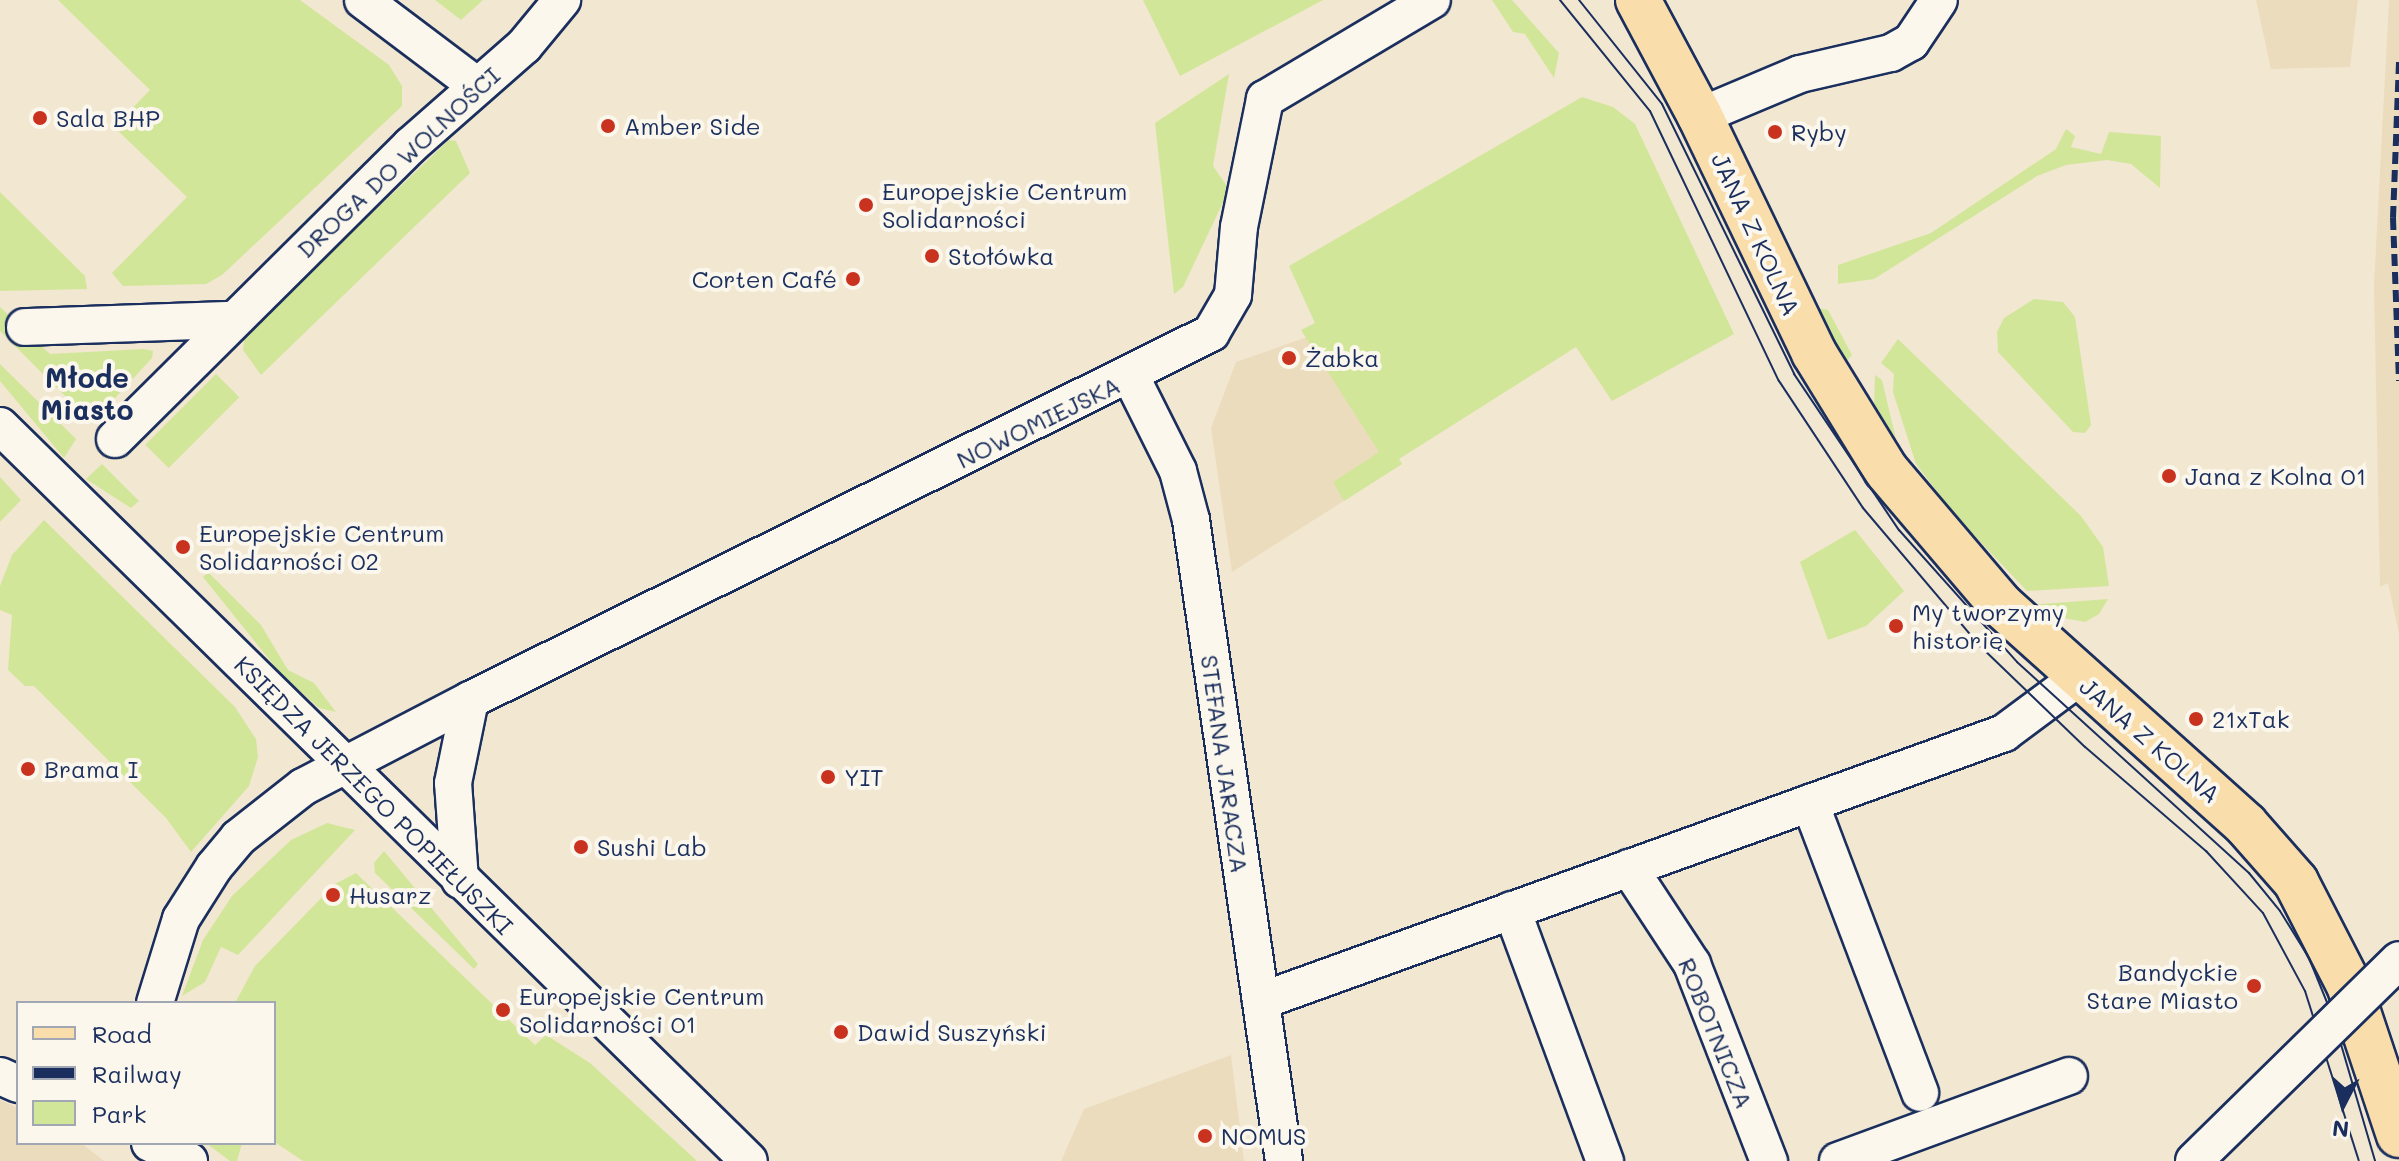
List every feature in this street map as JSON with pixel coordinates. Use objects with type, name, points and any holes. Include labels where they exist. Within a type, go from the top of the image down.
[{"type":"main road","name":"JANA Z KOLNA","points":[[1638,0],[1700,116],[1814,353],[1886,470],[2001,605],[2078,678],[2246,825],[2296,882],[2349,985],[2399,1135]]},
{"type":"street","points":[[363,0],[477,86]]},
{"type":"street","name":"DROGA DO WOLNOŚCI","points":[[115,439],[230,320],[477,86],[524,46],[562,0]]},
{"type":"street","name":"NOWOMIEJSKA","points":[[156,1001],[181,919],[214,867],[267,812],[344,765],[470,700],[1131,377],[1211,333],[1233,295],[1239,227],[1265,99],[1432,0]]},
{"type":"street","points":[[1700,116],[1800,74],[1891,53],[1911,42],[1939,0]]},
{"type":"street","points":[[25,327],[230,320]]},
{"type":"street","name":"STEFANA JARACZA","points":[[1131,377],[1178,471],[1191,520],[1284,1161]]},
{"type":"street","name":"KSIĘDZA JERZEGO POPIEŁUSZKI","points":[[0,426],[749,1161]]},
{"type":"street","points":[[1261,1001],[2004,733],[2078,678]]},
{"type":"street","points":[[460,880],[453,783],[470,700]]},
{"type":"street","points":[[1810,803],[1920,1093]]},
{"type":"street","name":"ROBOTNICZA","points":[[1629,868],[1692,964],[1769,1161]]},
{"type":"street","points":[[1512,910],[1605,1161]]},
{"type":"street","points":[[2194,1161],[2399,960]]},
{"type":"street","points":[[1838,1161],[2069,1076]]},
{"type":"street","points":[[155,1145],[189,1161]]},
{"type":"shaded area","points":[[2256,0],[2358,0],[2350,67],[2271,69]]},
{"type":"shaded area","points":[[2389,0],[2399,0],[2399,634],[2388,583],[2380,587],[2374,285]]},
{"type":"shaded area","points":[[1319,333],[1402,464],[1232,572],[1211,428],[1236,362]]},
{"type":"shaded area","points":[[1231,1055],[1244,1161],[1061,1161],[1084,1109]]},
{"type":"shaded area","points":[[0,1100],[16,1107],[16,1145],[84,1145],[104,1161],[0,1161]]},
{"type":"green space","points":[[58,0],[300,0],[389,65],[402,86],[402,106],[222,275],[206,284],[123,286],[112,273],[187,197],[114,127],[150,90]]},
{"type":"green space","points":[[435,0],[483,0],[461,20]]},
{"type":"green space","points":[[1143,0],[1323,0],[1180,76]]},
{"type":"green space","points":[[1492,0],[1512,0],[1559,53],[1554,78],[1525,34],[1513,32]]},
{"type":"green space","points":[[1229,74],[1213,166],[1227,186],[1225,198],[1183,287],[1174,294],[1155,123]]},
{"type":"green space","points":[[1582,97],[1613,107],[1635,124],[1734,334],[1612,401],[1576,347],[1399,459],[1402,464],[1344,501],[1333,482],[1379,452],[1301,330],[1315,323],[1289,266]]},
{"type":"green space","points":[[2066,129],[2075,136],[2071,147],[2101,154],[2109,132],[2161,136],[2160,188],[2131,164],[2107,160],[2066,165],[2037,176],[1874,279],[1838,284],[1838,265],[1931,233],[2056,149]]},
{"type":"green space","points":[[449,140],[456,141],[470,173],[261,375],[243,350],[245,334]]},
{"type":"green space","points":[[0,192],[85,276],[87,289],[0,291]]},
{"type":"green space","points":[[2034,299],[2063,302],[2075,317],[2091,425],[2085,433],[2073,432],[1998,352],[1997,332],[2004,318]]},
{"type":"green space","points":[[0,307],[50,354],[144,349],[153,351],[152,358],[92,423],[0,331]]},
{"type":"green space","points":[[1812,307],[1828,310],[1852,355],[1842,367]]},
{"type":"green space","points":[[1898,339],[2081,516],[2103,547],[2109,586],[2027,591],[1955,515],[1916,464],[1893,392],[1894,374],[1881,363]]},
{"type":"green space","points":[[0,364],[76,439],[64,458],[0,381]]},
{"type":"green space","points":[[216,374],[239,397],[169,468],[145,445]]},
{"type":"green space","points":[[1875,375],[1882,380],[1899,452],[1874,410]]},
{"type":"green space","points":[[102,464],[139,501],[131,508],[86,479]]},
{"type":"green space","points":[[0,477],[21,500],[0,522]]},
{"type":"green space","points":[[44,520],[235,707],[256,739],[258,757],[249,786],[191,852],[166,818],[34,686],[25,686],[8,670],[12,615],[0,610],[0,586],[12,555]]},
{"type":"green space","points":[[1855,530],[1904,591],[1866,626],[1828,640],[1800,562]]},
{"type":"green space","points":[[208,572],[261,625],[288,670],[314,683],[336,712],[319,708],[281,674],[203,577]]},
{"type":"green space","points":[[2108,599],[2099,614],[2085,622],[2042,614],[2027,605]]},
{"type":"green space","points":[[327,823],[355,830],[238,955],[221,947],[205,982],[182,996],[203,940],[232,896],[291,840]]},
{"type":"green space","points":[[384,851],[478,964],[474,969],[375,873],[374,863]]},
{"type":"green space","points":[[356,873],[535,1045],[546,1035],[590,1063],[697,1161],[303,1161],[276,1143],[276,1001],[236,1001],[255,966],[335,884]]},
{"type":"green space","points":[[209,1145],[241,1145],[237,1161],[230,1161]]},
{"type":"tram line","points":[[1560,0],[1650,111],[1779,381],[1863,508],[1981,647],[2085,747],[2206,851],[2263,913],[2305,991],[2359,1161]]},
{"type":"tram line","points":[[1579,0],[1662,104],[1794,374],[1899,530],[2017,662],[2249,873],[2280,911],[2309,958],[2333,1017],[2375,1161]]},
{"type":"railway","points":[[2399,62],[2393,218],[2399,381]]},
{"type":"place","name":"Sala BHP","points":[[40,118]]},
{"type":"place","name":"Amber Side","points":[[608,126]]},
{"type":"place","name":"Ryby","points":[[1775,132]]},
{"type":"place","name":"Europejskie Centrum Solidarności","points":[[866,205]]},
{"type":"place","name":"Stołówka","points":[[932,256]]},
{"type":"place","name":"Corten Café","points":[[853,279]]},
{"type":"place","name":"Żabka","points":[[1289,358]]},
{"type":"place","name":"Jana z Kolna 01","points":[[2169,476]]},
{"type":"place","name":"Europejskie Centrum Solidarności 02","points":[[183,547]]},
{"type":"place","name":"My tworzymy historię","points":[[1896,626]]},
{"type":"place","name":"21xTak","points":[[2196,719]]},
{"type":"place","name":"Brama I","points":[[28,769]]},
{"type":"place","name":"YIT","points":[[828,777]]},
{"type":"place","name":"Sushi Lab","points":[[581,847]]},
{"type":"place","name":"Husarz","points":[[333,895]]},
{"type":"place","name":"Bandyckie Stare Miasto","points":[[2254,986]]},
{"type":"place","name":"Europejskie Centrum Solidarności 01","points":[[503,1010]]},
{"type":"place","name":"Dawid Suszyński","points":[[841,1032]]},
{"type":"place","name":"NOMUS","points":[[1205,1136]]},
{"type":"district","name":"Młode Miasto","points":[[87,393]]}]
